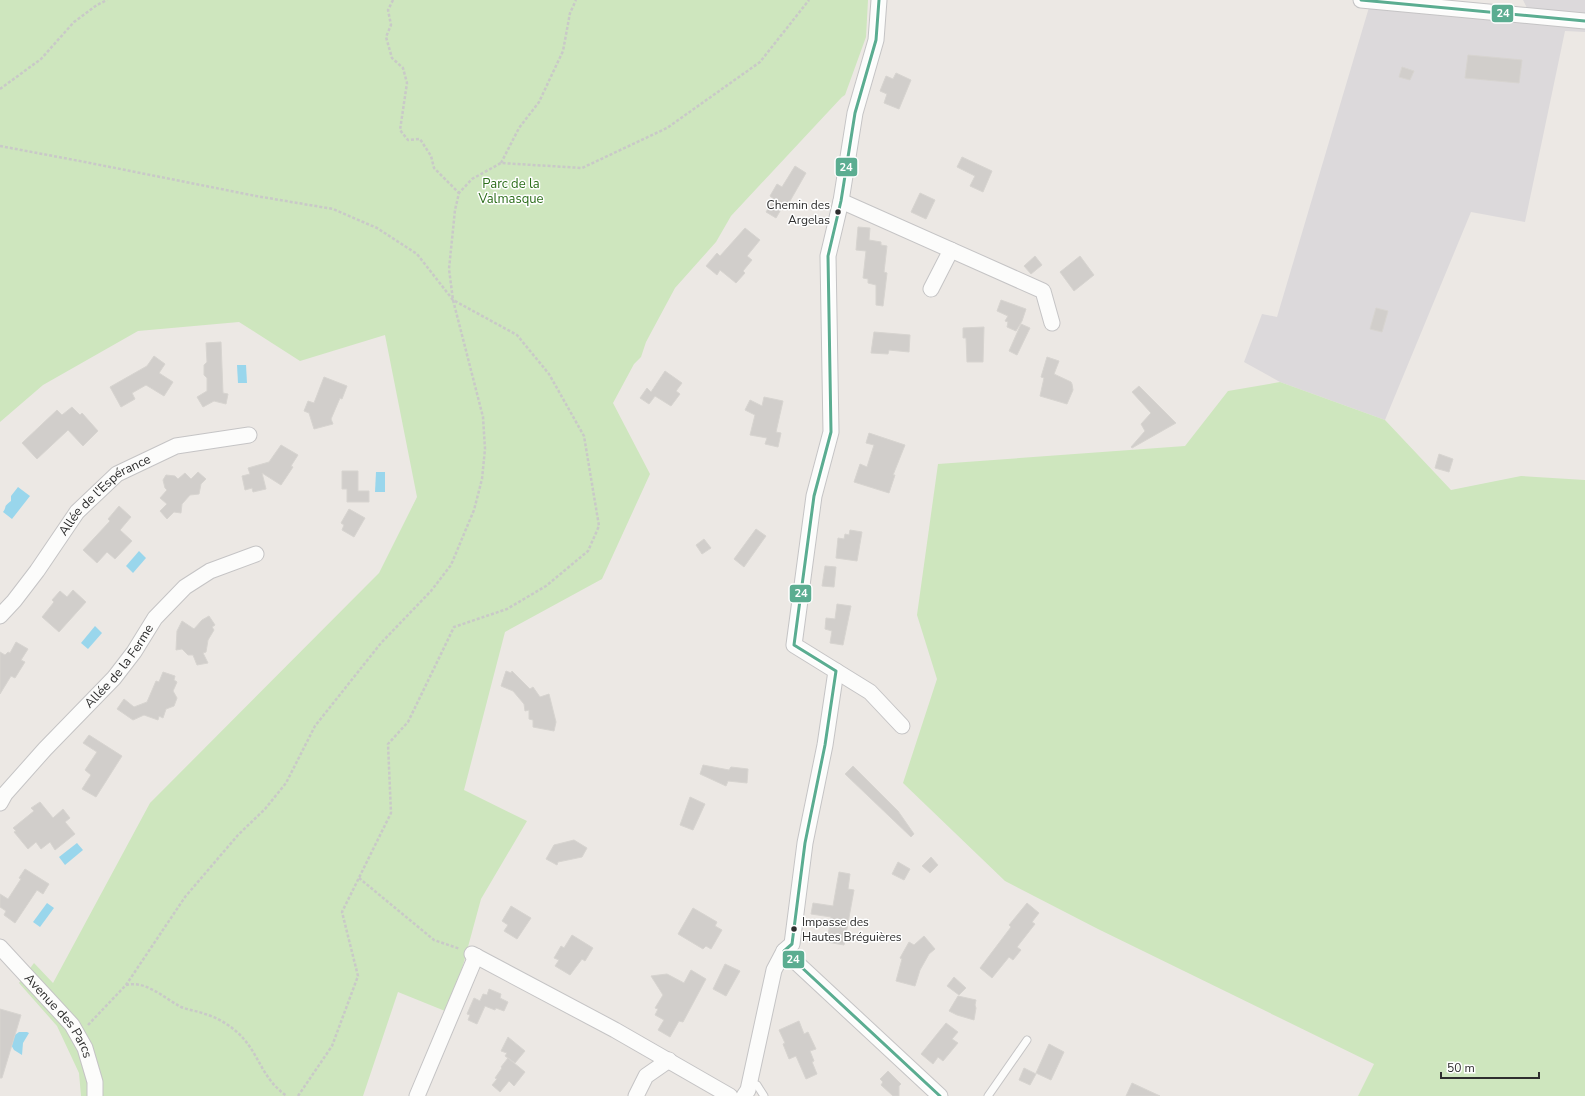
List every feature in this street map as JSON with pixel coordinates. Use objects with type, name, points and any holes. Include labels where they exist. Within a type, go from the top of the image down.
[{"type":"street","points":[[879,0],[876,40],[855,113],[841,201],[828,256],[831,432],[814,496],[794,645],[870,692],[902,726]]},
{"type":"street","points":[[1361,0],[1585,21]]},
{"type":"street","points":[[841,201],[1043,291],[1052,323]]},
{"type":"street","points":[[931,289],[951,250]]},
{"type":"street","name":"Allée de l'Espérance","points":[[0,616],[14,601],[37,571],[77,512],[118,474],[176,446],[249,435]]},
{"type":"street","name":"Allée de la Ferme","points":[[0,803],[5,794],[45,749],[114,678],[134,652],[155,618],[185,587],[210,571],[256,554]]},
{"type":"street","points":[[747,1089],[774,970],[784,951],[792,944],[805,843],[825,746],[836,671]]},
{"type":"street","name":"Avenue des Parcs","points":[[0,946],[72,1025],[85,1048],[95,1082],[96,1096]]},
{"type":"street","points":[[784,951],[940,1096]]},
{"type":"street","points":[[417,1096],[474,955],[669,1060],[730,1096]]},
{"type":"street","points":[[636,1096],[646,1076],[669,1060]]},
{"type":"lane","points":[[988,1096],[1027,1040]]},
{"type":"lane","points":[[747,1089],[757,1085],[764,1096]]},
{"type":"path","points":[[0,89],[41,59],[74,22],[97,5],[107,0]]},
{"type":"path","points":[[393,0],[388,10],[391,25],[386,37],[392,58],[403,68],[407,83],[400,130],[408,140],[420,139],[431,156],[434,168],[459,193]]},
{"type":"path","points":[[501,163],[519,128],[539,102],[564,51],[570,13],[576,0]]},
{"type":"path","points":[[78,1036],[126,985],[185,897],[238,834],[265,809],[286,783],[315,726],[381,643],[431,591],[451,565],[474,510],[482,479],[485,449],[483,417],[453,300],[449,269],[455,210],[459,193],[472,179],[501,163],[582,168],[667,128],[760,62],[809,0]]},
{"type":"path","points":[[0,146],[256,196],[332,208],[377,228],[418,254],[453,300],[517,336],[550,374],[584,436],[599,526],[588,551],[546,586],[507,609],[454,627],[408,722],[388,744],[391,813],[342,912],[358,976],[332,1046],[298,1096]]},
{"type":"path","points":[[359,878],[434,940],[474,955]]},
{"type":"path","points":[[126,985],[133,983],[146,987],[180,1006],[206,1014],[230,1025],[244,1039],[277,1090],[287,1096]]},
{"type":"shaded area","points":[[1523,0],[1585,0],[1585,32],[1565,31],[1525,222],[1471,212],[1385,420],[1280,382],[1244,362],[1262,314],[1277,317],[1370,4],[1529,12]]},
{"type":"green space","name":"Parc de la Valmasque","points":[[0,0],[868,0],[866,37],[845,95],[731,216],[716,242],[675,288],[646,342],[641,357],[634,364],[613,403],[650,474],[602,579],[505,632],[464,790],[527,821],[481,899],[450,1013],[398,992],[363,1096],[81,1096],[79,1073],[57,1026],[19,983],[34,963],[53,983],[150,803],[379,573],[417,497],[385,335],[300,361],[239,322],[138,331],[43,385],[0,422]]},
{"type":"green space","points":[[1280,382],[1385,420],[1451,490],[1521,476],[1585,480],[1585,1096],[1358,1096],[1374,1064],[1098,929],[1005,881],[903,783],[937,679],[917,615],[938,464],[1185,446],[1228,391]]},
{"type":"water","points":[[237,365],[246,365],[247,383],[238,383]]},
{"type":"water","points":[[376,472],[385,472],[385,492],[375,492]]},
{"type":"water","points":[[18,487],[30,496],[12,519],[3,512],[11,501],[11,496]]},
{"type":"water","points":[[139,551],[146,558],[133,573],[126,566]]},
{"type":"water","points":[[95,626],[102,633],[88,649],[81,643]]},
{"type":"water","points":[[77,843],[83,850],[65,865],[59,857]]},
{"type":"water","points":[[47,903],[54,908],[40,927],[33,922]]},
{"type":"water","points":[[19,1032],[29,1033],[23,1043],[22,1055],[14,1050],[10,1043],[12,1037]]},
{"type":"building","points":[[1468,55],[1522,60],[1519,83],[1465,78]]},
{"type":"building","points":[[1402,67],[1414,71],[1410,80],[1399,77]]},
{"type":"building","points":[[896,73],[911,80],[899,109],[884,103],[887,94],[880,91],[886,76],[893,79]]},
{"type":"building","points":[[962,157],[992,171],[983,192],[970,186],[975,176],[957,167]]},
{"type":"building","points":[[795,166],[806,173],[786,208],[783,206],[776,218],[766,212],[774,199],[770,196],[777,184],[782,187]]},
{"type":"building","points":[[920,193],[935,200],[926,219],[911,212]]},
{"type":"building","points":[[858,227],[870,228],[869,240],[881,242],[881,245],[887,246],[884,272],[887,273],[883,306],[876,305],[876,285],[868,283],[868,279],[863,278],[866,251],[856,250]]},
{"type":"building","points":[[745,228],[760,240],[747,256],[752,260],[743,271],[745,273],[736,283],[720,270],[717,275],[706,266],[717,253],[720,256]]},
{"type":"building","points":[[1035,256],[1042,265],[1031,274],[1024,266]]},
{"type":"building","points":[[1080,256],[1094,275],[1074,291],[1060,272]]},
{"type":"building","points":[[1001,300],[1026,309],[1022,321],[1016,331],[1007,327],[1008,322],[1005,321],[1008,316],[997,311]]},
{"type":"building","points":[[1376,308],[1388,311],[1382,332],[1370,329]]},
{"type":"building","points":[[1021,324],[1030,328],[1017,355],[1009,351]]},
{"type":"building","points":[[984,327],[983,362],[967,362],[966,338],[963,338],[963,328]]},
{"type":"building","points":[[874,332],[910,335],[909,352],[889,350],[888,354],[871,353]]},
{"type":"building","points":[[221,342],[223,393],[228,394],[226,404],[214,401],[203,407],[197,397],[207,391],[207,378],[204,375],[204,365],[207,362],[206,343]]},
{"type":"building","points":[[154,356],[165,364],[159,373],[173,382],[164,396],[146,385],[132,393],[135,399],[121,407],[110,387],[147,366]]},
{"type":"building","points":[[1047,357],[1059,361],[1054,374],[1071,382],[1072,384],[1073,390],[1067,404],[1040,396],[1044,378],[1041,377]]},
{"type":"building","points":[[665,371],[682,383],[676,391],[680,394],[671,406],[655,396],[649,404],[640,398],[647,388],[651,392]]},
{"type":"building","points":[[324,377],[347,386],[331,419],[333,424],[314,429],[309,413],[304,411],[308,401],[314,403]]},
{"type":"building","points":[[1139,386],[1176,423],[1132,448],[1131,447],[1145,431],[1141,424],[1151,413],[1132,392]]},
{"type":"building","points":[[764,397],[783,401],[776,432],[781,433],[778,447],[765,444],[767,438],[750,435],[755,415],[745,410],[750,400],[762,406]]},
{"type":"building","points":[[72,407],[80,415],[82,413],[98,431],[83,446],[68,430],[37,459],[22,443],[57,410],[62,415]]},
{"type":"building","points":[[869,433],[905,445],[893,475],[895,475],[889,493],[854,482],[860,464],[867,467],[874,445],[866,443]]},
{"type":"building","points":[[281,445],[298,455],[291,466],[293,467],[281,485],[262,473],[266,489],[253,492],[252,488],[245,490],[242,476],[250,474],[248,468],[269,462]]},
{"type":"building","points":[[1439,454],[1453,459],[1449,472],[1435,468]]},
{"type":"building","points":[[342,471],[358,471],[358,491],[369,491],[369,502],[347,502],[347,489],[342,489]]},
{"type":"building","points":[[198,472],[206,479],[201,484],[199,494],[190,495],[182,504],[181,513],[174,512],[167,519],[160,511],[167,504],[160,498],[167,490],[163,480],[166,475],[175,476],[178,479],[185,473],[191,479]]},
{"type":"building","points":[[119,506],[131,517],[120,530],[132,541],[115,559],[107,552],[97,563],[83,550],[110,521],[108,519]]},
{"type":"building","points":[[349,509],[365,518],[354,537],[342,530],[344,525],[341,523]]},
{"type":"building","points":[[756,529],[766,536],[744,567],[734,559]]},
{"type":"building","points":[[850,530],[862,532],[857,561],[836,558],[838,538],[844,539],[845,534],[849,535]]},
{"type":"building","points":[[704,539],[711,548],[702,554],[696,545]]},
{"type":"building","points":[[825,566],[836,567],[834,587],[822,586]]},
{"type":"building","points":[[73,590],[86,602],[59,632],[42,617],[54,602],[52,600],[60,591],[67,597]]},
{"type":"building","points":[[837,604],[851,606],[843,645],[830,643],[832,631],[825,629],[826,618],[835,619]]},
{"type":"building","points":[[209,616],[215,625],[212,627],[214,630],[208,640],[206,652],[203,653],[208,663],[197,665],[193,655],[188,655],[182,649],[176,650],[177,631],[182,621],[194,629],[202,620]]},
{"type":"building","points":[[16,642],[28,649],[21,660],[25,662],[15,678],[11,676],[0,694],[0,652],[5,655],[8,652],[10,653]]},
{"type":"building","points":[[506,671],[511,673],[512,671],[530,689],[533,687],[540,697],[549,694],[556,722],[554,731],[533,727],[533,720],[529,719],[529,710],[525,711],[524,704],[513,691],[501,686]]},
{"type":"building","points":[[163,672],[175,676],[174,680],[177,682],[173,691],[177,698],[174,706],[166,709],[163,718],[159,716],[158,720],[144,715],[133,720],[117,709],[124,699],[134,707],[147,702],[156,681],[159,682]]},
{"type":"building","points":[[89,735],[122,756],[96,797],[82,789],[91,775],[85,770],[97,752],[83,743]]},
{"type":"building","points":[[703,765],[729,770],[731,767],[748,769],[747,783],[728,781],[726,786],[700,774]]},
{"type":"building","points":[[853,766],[898,811],[914,834],[911,837],[845,774]]},
{"type":"building","points":[[690,797],[705,804],[693,830],[680,825]]},
{"type":"building","points":[[40,802],[53,818],[63,809],[70,818],[65,822],[75,834],[55,850],[50,842],[41,849],[36,842],[28,849],[14,832],[16,831],[13,828],[34,811],[31,808]]},
{"type":"building","points":[[574,840],[587,848],[582,857],[558,862],[557,865],[546,859],[554,845]]},
{"type":"building","points":[[931,857],[938,865],[930,873],[922,866]]},
{"type":"building","points":[[898,862],[910,869],[904,880],[892,874]]},
{"type":"building","points":[[25,869],[49,884],[43,894],[37,890],[15,923],[4,915],[6,911],[0,907],[0,894],[8,899],[21,879],[19,878]]},
{"type":"building","points":[[839,872],[850,874],[848,889],[854,890],[844,945],[827,942],[831,917],[811,914],[813,903],[833,906]]},
{"type":"building","points":[[1027,903],[1039,913],[1032,922],[1035,924],[1017,947],[1021,950],[1013,960],[1009,957],[992,978],[980,968],[1011,927],[1009,925]]},
{"type":"building","points":[[511,906],[531,918],[517,939],[504,931],[508,925],[502,921]]},
{"type":"building","points":[[693,908],[717,922],[715,926],[722,930],[711,949],[706,946],[703,949],[678,934]]},
{"type":"building","points":[[572,935],[593,948],[585,961],[582,959],[570,975],[555,966],[559,960],[554,958],[561,946],[564,948]]},
{"type":"building","points":[[924,936],[935,949],[929,954],[920,970],[915,986],[896,981],[902,959],[900,958],[909,942],[914,945]]},
{"type":"building","points":[[725,964],[740,971],[726,996],[713,989]]},
{"type":"building","points":[[691,970],[706,979],[683,1022],[679,1021],[670,1037],[658,1030],[664,1020],[655,1015],[658,1009],[655,1008],[663,995],[651,976],[667,974],[684,983]]},
{"type":"building","points":[[954,977],[966,988],[959,995],[947,986]]},
{"type":"building","points":[[489,989],[501,994],[500,998],[508,1002],[504,1011],[496,1008],[495,1010],[485,1006],[477,1024],[468,1020],[470,1015],[467,1014],[474,998],[480,1001],[483,994],[487,995]]},
{"type":"building","points":[[958,996],[976,1000],[974,1020],[949,1011]]},
{"type":"building","points":[[0,1009],[21,1015],[2,1078],[0,1078]]},
{"type":"building","points":[[799,1021],[804,1034],[808,1032],[816,1049],[810,1051],[814,1061],[812,1062],[817,1074],[806,1079],[796,1056],[789,1059],[783,1044],[785,1043],[779,1030]]},
{"type":"building","points":[[946,1023],[958,1032],[952,1039],[958,1043],[943,1061],[938,1057],[933,1064],[921,1054]]},
{"type":"building","points":[[508,1037],[525,1051],[515,1063],[505,1056],[507,1053],[501,1051]]},
{"type":"building","points":[[1049,1044],[1064,1052],[1051,1080],[1036,1073]]},
{"type":"building","points":[[508,1058],[525,1072],[514,1086],[509,1081],[500,1092],[492,1085],[497,1079],[495,1078],[502,1068],[501,1067]]},
{"type":"building","points":[[1024,1068],[1036,1074],[1030,1085],[1019,1080]]},
{"type":"building","points":[[888,1071],[901,1084],[899,1086],[899,1096],[893,1096],[881,1085],[883,1082],[880,1079]]},
{"type":"building","points":[[1132,1083],[1160,1096],[1126,1096]]},
{"type":"transit line","name":"24","points":[[879,0],[876,40],[855,113],[841,201],[828,256],[831,432],[814,496],[794,645],[836,671],[825,745],[805,843],[792,944],[784,951],[940,1096]]},
{"type":"transit line","name":"24","points":[[1361,0],[1585,21]]},
{"type":"place","name":"Chemin des Argelas","points":[[838,212]]},
{"type":"place","name":"Impasse des Hautes Bréguières","points":[[794,929]]}]
